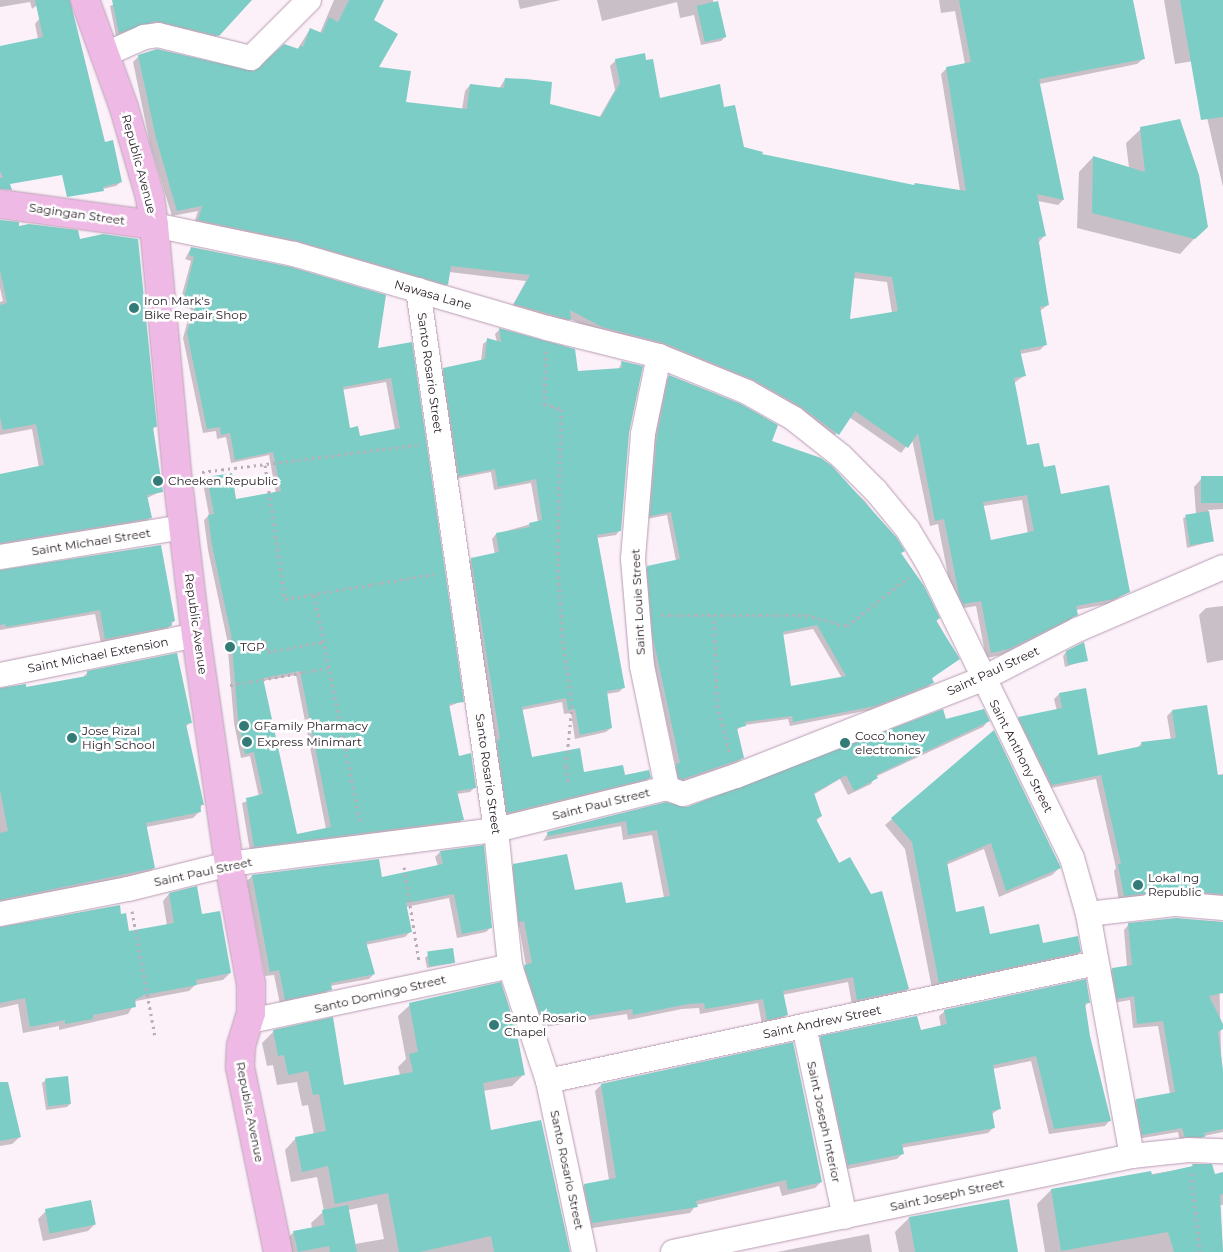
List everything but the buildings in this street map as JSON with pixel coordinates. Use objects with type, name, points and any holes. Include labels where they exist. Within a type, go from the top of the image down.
[{"type":"main road","name":"Republic Avenue","points":[[84,0],[140,161],[154,225],[177,474],[197,642],[229,864],[251,984],[250,1021],[241,1046],[240,1067],[278,1252]]},
{"type":"main road","name":"Sagingan Street","points":[[0,204],[154,225]]},
{"type":"street","points":[[104,55],[144,37],[158,35],[251,58],[309,0]]},
{"type":"street","name":"Nawasa Lane","points":[[154,225],[294,254],[547,328],[659,356],[709,374]]},
{"type":"street","name":"Santo Rosario Street","points":[[418,290],[496,830],[510,966],[548,1081],[584,1252]]},
{"type":"street","name":"Saint Louie Street","points":[[659,356],[643,434],[633,559],[636,616],[642,666],[667,788]]},
{"type":"street","name":"Saint Anthony Street","points":[[709,374],[793,418],[841,456],[876,491],[908,530],[928,563],[982,679],[1072,858],[1088,914],[1132,1156]]},
{"type":"street","name":"Saint Michael Street","points":[[0,557],[183,526]]},
{"type":"street","name":"Saint Paul Street","points":[[0,914],[128,889],[229,864],[496,830],[667,788],[683,794],[736,776],[982,679],[1077,630],[1223,567]]},
{"type":"street","name":"Saint Michael Extension","points":[[0,675],[197,642]]},
{"type":"street","points":[[1088,914],[1176,904],[1223,908]]},
{"type":"street","name":"Saint Andrew Street","points":[[548,1081],[1096,963]]},
{"type":"street","name":"Santo Domingo Street","points":[[250,1021],[510,966]]},
{"type":"street","name":"Saint Joseph Interior","points":[[804,1026],[845,1217]]},
{"type":"street","name":"Saint Joseph Street","points":[[672,1252],[1132,1156],[1189,1150],[1223,1151]]},
{"type":"path","points":[[547,328],[544,404],[561,409],[558,563],[562,634],[572,705],[566,766],[572,812]]},
{"type":"path","points":[[177,474],[265,465],[440,442]]},
{"type":"path","points":[[265,465],[285,599],[459,570]]},
{"type":"path","points":[[636,616],[714,614],[806,615],[847,626],[928,563]]},
{"type":"path","points":[[314,595],[322,642],[365,846]]},
{"type":"path","points":[[714,614],[717,705],[736,776]]},
{"type":"path","points":[[197,642],[264,641],[268,652],[322,642]]},
{"type":"path","points":[[204,690],[328,668]]},
{"type":"path","points":[[400,842],[423,984]]},
{"type":"path","points":[[128,889],[155,1036]]},
{"type":"path","points":[[1189,1150],[1200,1252]]},
{"type":"place","name":"Iron Mark's Bike Repair Shop","points":[[134,308]]},
{"type":"place","name":"Cheeken Republic","points":[[158,481]]},
{"type":"place","name":"TGP","points":[[230,647]]},
{"type":"place","name":"GFamily Pharmacy","points":[[244,726]]},
{"type":"place","name":"Jose Rizal High School","points":[[72,738]]},
{"type":"place","name":"Express Minimart","points":[[247,742]]},
{"type":"place","name":"Coco honey electronics","points":[[845,743]]},
{"type":"place","name":"Lokal ng Republic","points":[[1138,885]]},
{"type":"place","name":"Santo Rosario Chapel","points":[[494,1025]]}]
